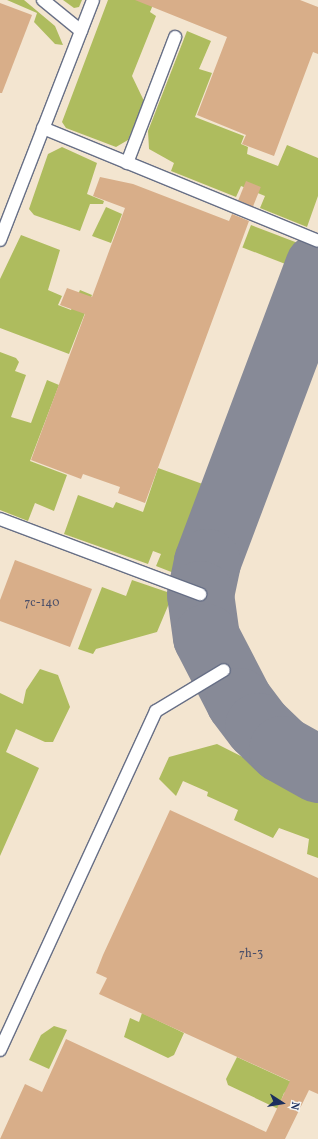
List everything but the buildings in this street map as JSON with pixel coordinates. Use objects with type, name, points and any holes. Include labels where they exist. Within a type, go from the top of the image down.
[{"type":"lane","points":[[43,0],[81,31]]},
{"type":"lane","points":[[0,240],[93,0]]},
{"type":"lane","points":[[127,163],[176,37]]},
{"type":"lane","points":[[43,128],[318,241]]},
{"type":"lane","points":[[0,519],[200,594]]},
{"type":"lane","points":[[0,1050],[156,711],[224,670]]},
{"type":"green space","points":[[7,0],[24,0],[55,26],[63,45],[55,44],[34,22],[37,13]]},
{"type":"green space","points":[[63,0],[82,0],[79,7],[74,8]]},
{"type":"green space","points":[[108,0],[155,0],[150,12],[156,16],[132,76],[144,101],[128,140],[116,147],[66,128],[62,122]]},
{"type":"green space","points":[[187,31],[211,41],[199,69],[212,73],[195,117],[244,136],[241,144],[248,147],[247,154],[278,166],[287,145],[318,158],[318,196],[307,227],[260,208],[265,196],[241,186],[236,197],[171,171],[174,163],[149,149],[148,131]]},
{"type":"green space","points":[[62,147],[97,163],[87,194],[104,201],[103,204],[90,204],[80,231],[34,215],[29,209],[48,154]]},
{"type":"green space","points":[[106,207],[122,214],[111,243],[92,236]]},
{"type":"green space","points":[[251,225],[300,244],[292,266],[242,247]]},
{"type":"green space","points":[[21,235],[60,250],[48,290],[62,296],[58,305],[71,310],[80,290],[92,295],[69,354],[0,328],[0,279]]},
{"type":"green space","points":[[0,352],[16,358],[19,362],[15,371],[26,375],[11,417],[31,423],[47,380],[59,385],[30,461],[67,475],[54,511],[35,503],[28,521],[0,510]]},
{"type":"green space","points":[[158,468],[211,487],[179,575],[156,566],[161,554],[153,551],[148,564],[64,534],[78,495],[113,508],[116,502],[143,512]]},
{"type":"green space","points":[[132,580],[173,594],[157,632],[96,649],[93,654],[78,649],[102,587],[126,596]]},
{"type":"green space","points":[[40,669],[58,675],[70,707],[53,742],[45,742],[16,729],[6,752],[39,768],[0,856],[0,693],[23,704],[26,690]]},
{"type":"green space","points":[[217,744],[318,795],[318,858],[307,854],[309,839],[279,828],[273,838],[234,820],[238,810],[207,796],[208,792],[183,781],[176,796],[159,779],[169,757]]},
{"type":"green space","points":[[142,1013],[184,1033],[174,1055],[168,1058],[124,1037],[130,1018],[139,1022]]},
{"type":"green space","points":[[54,1026],[67,1030],[49,1069],[29,1060],[41,1035]]},
{"type":"green space","points":[[237,1057],[298,1085],[284,1093],[280,1103],[291,1115],[228,1085],[226,1079]]},
{"type":"taxiway","points":[[318,266],[207,562],[200,594],[206,637],[239,701],[258,726],[282,749],[318,769]]}]
